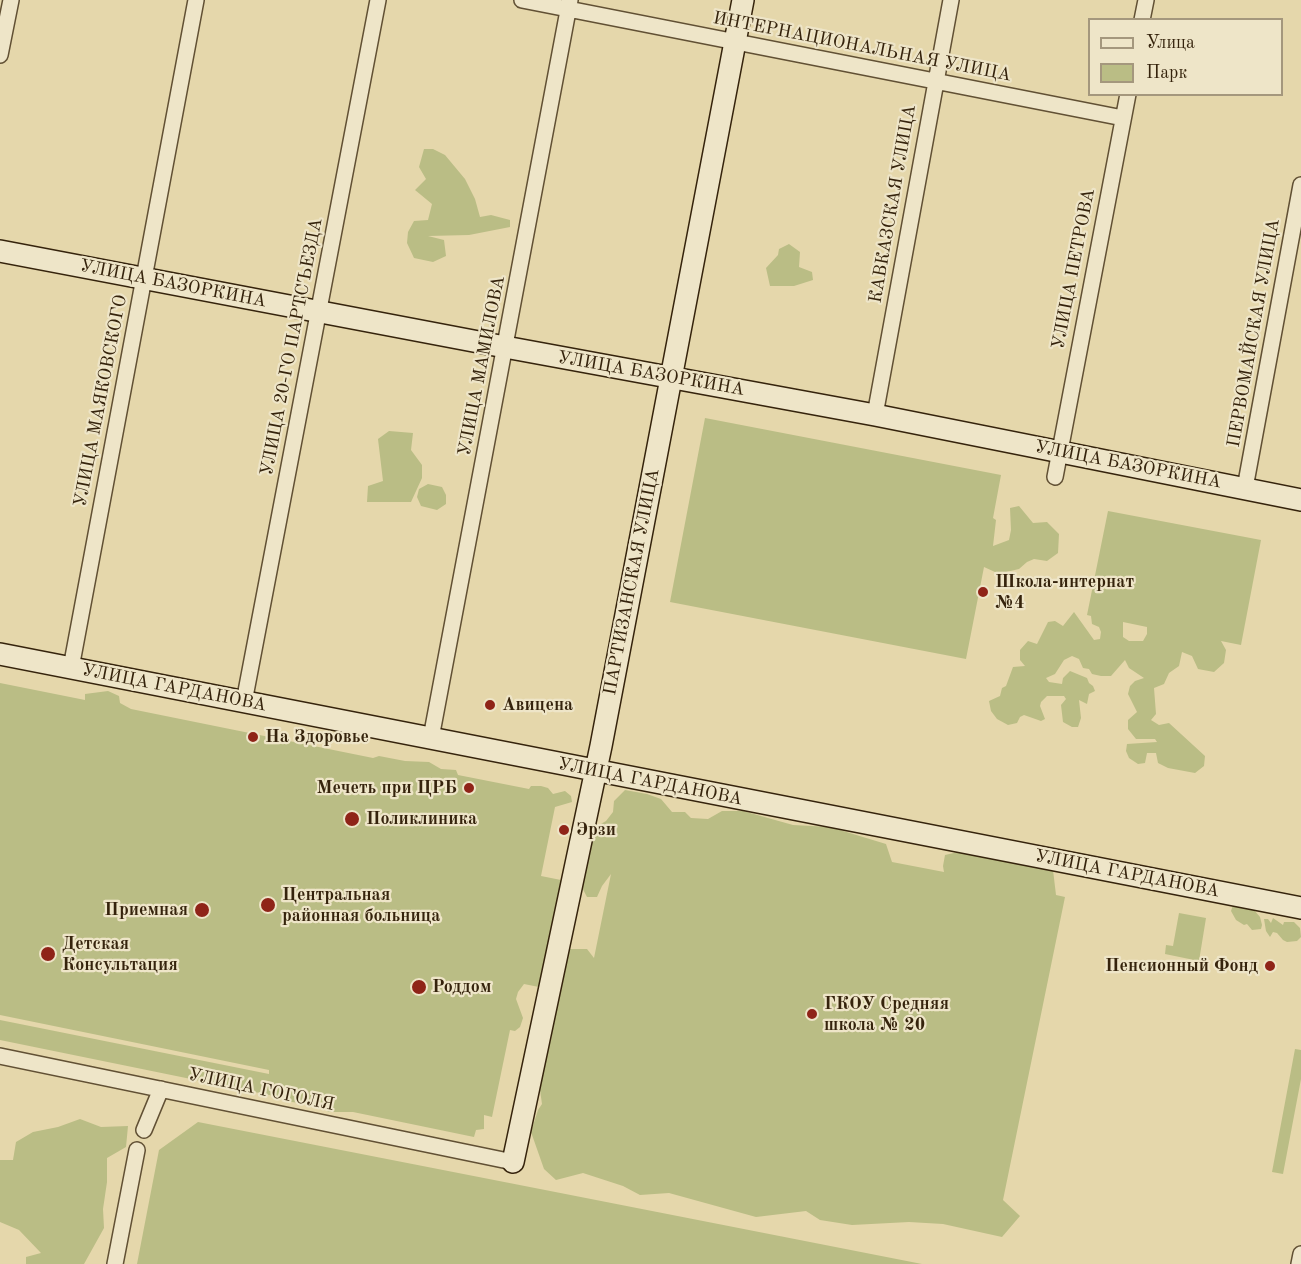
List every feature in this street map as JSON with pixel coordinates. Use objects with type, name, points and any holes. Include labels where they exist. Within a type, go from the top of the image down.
[{"type":"street","points":[[0,55],[10,0]]},
{"type":"street","name":"УЛИЦА МАЯКОВСКОГО","points":[[71,668],[196,0]]},
{"type":"street","name":"УЛИЦА 20-ГО ПАРТСЪЕЗДА","points":[[244,702],[378,0]]},
{"type":"street","name":"ИНТЕРНАЦИОНАЛЬНАЯ УЛИЦА","points":[[522,0],[569,4],[735,42],[1123,118]]},
{"type":"street","name":"ПАРТИЗАНСКАЯ УЛИЦА","points":[[513,1162],[596,771],[743,0]]},
{"type":"street","name":"КАВКАЗСКАЯ УЛИЦА","points":[[875,415],[951,0]]},
{"type":"street","points":[[1142,18],[1146,0]]},
{"type":"street","name":"УЛИЦА МАМИЛОВА","points":[[431,738],[569,4]]},
{"type":"street","name":"УЛИЦА ПЕТРОВА","points":[[1055,477],[1128,96]]},
{"type":"street","name":"ПЕРВОМАЙСКАЯ УЛИЦА","points":[[1245,488],[1301,185]]},
{"type":"street","name":"УЛИЦА БАЗОРКИНА","points":[[0,251],[875,415],[1301,500]]},
{"type":"street","name":"УЛИЦА ГАРДАНОВА","points":[[0,654],[1301,908]]},
{"type":"street","name":"УЛИЦА ГОГОЛЯ","points":[[0,1056],[513,1162]]},
{"type":"street","points":[[144,1130],[161,1089]]},
{"type":"street","points":[[116,1264],[137,1150]]},
{"type":"street","points":[[1299,1264],[1301,1254]]},
{"type":"green space","points":[[424,149],[433,149],[445,155],[465,179],[475,199],[480,217],[491,215],[510,220],[510,227],[469,235],[428,236],[444,240],[446,256],[433,262],[414,258],[407,243],[408,232],[414,221],[428,220],[432,204],[415,190],[426,179],[419,167]]},
{"type":"green space","points":[[789,244],[800,252],[799,267],[812,272],[813,280],[794,286],[770,286],[766,268],[778,255],[779,249]]},
{"type":"green space","points":[[705,418],[1001,475],[993,518],[996,520],[993,546],[1009,540],[1010,508],[1019,506],[1033,523],[1047,522],[1059,534],[1058,553],[1047,561],[1034,559],[1019,569],[1006,572],[995,572],[984,567],[966,659],[670,602]]},
{"type":"green space","points":[[389,431],[413,433],[411,450],[422,465],[422,478],[411,502],[367,502],[368,486],[383,481],[378,439]]},
{"type":"green space","points":[[428,484],[442,487],[446,495],[446,504],[437,510],[421,506],[417,497],[419,489]]},
{"type":"green space","points":[[1108,511],[1261,540],[1241,645],[1221,641],[1226,650],[1224,663],[1214,672],[1198,669],[1192,656],[1182,652],[1179,666],[1169,673],[1164,684],[1154,688],[1156,714],[1151,720],[1159,725],[1169,723],[1205,756],[1204,766],[1195,773],[1168,768],[1158,763],[1156,753],[1147,753],[1145,763],[1138,764],[1129,758],[1126,751],[1127,744],[1157,742],[1155,739],[1136,739],[1128,729],[1128,720],[1137,712],[1128,694],[1130,686],[1135,681],[1144,678],[1129,668],[1125,660],[1111,676],[1101,676],[1092,674],[1089,669],[1083,668],[1079,659],[1072,656],[1064,660],[1055,674],[1046,678],[1049,682],[1062,684],[1063,678],[1070,671],[1087,678],[1093,686],[1095,691],[1089,694],[1087,704],[1079,700],[1081,718],[1078,727],[1072,727],[1063,722],[1061,705],[1066,699],[1064,696],[1047,696],[1041,702],[1040,706],[1045,719],[1041,721],[1024,715],[1017,723],[1008,725],[997,719],[991,711],[989,701],[1000,696],[1013,667],[1025,666],[1020,660],[1020,650],[1028,641],[1037,644],[1048,622],[1055,621],[1063,626],[1074,612],[1094,640],[1100,639],[1099,627],[1092,624],[1091,616],[1087,615]],"holes":[[[1123,622],[1147,627],[1147,634],[1143,641],[1129,641],[1123,637]]]},
{"type":"green space","name":"Центральная районная больница","points":[[0,683],[85,700],[85,694],[108,691],[119,696],[120,703],[131,709],[373,758],[379,756],[405,761],[429,762],[441,769],[456,770],[458,775],[529,789],[531,786],[541,786],[548,788],[553,794],[565,791],[571,796],[572,802],[555,807],[541,876],[566,881],[544,988],[524,984],[518,992],[516,999],[523,1018],[520,1027],[515,1031],[510,1030],[492,1117],[484,1115],[484,1129],[476,1130],[474,1137],[353,1112],[328,1112],[324,1106],[284,1101],[279,1097],[0,1040],[0,1020],[269,1074],[269,1070],[0,1015]]},
{"type":"green space","name":"ГКОУ Средняя школа № 20","points":[[625,790],[661,799],[672,812],[685,812],[691,818],[708,819],[722,811],[743,811],[793,825],[830,827],[886,844],[892,862],[944,872],[945,855],[958,852],[987,855],[1009,863],[1036,865],[1053,870],[1056,895],[1065,897],[1003,1200],[1020,1216],[1002,1237],[943,1224],[909,1222],[852,1225],[820,1220],[806,1211],[756,1217],[669,1193],[640,1195],[623,1186],[583,1173],[556,1180],[544,1169],[531,1132],[542,1104],[540,1090],[542,1056],[551,1040],[554,1014],[568,949],[587,949],[594,958],[611,874],[597,897],[587,897],[576,876],[592,829],[606,821],[613,812],[614,801]]},
{"type":"green space","points":[[1234,902],[1254,907],[1260,917],[1261,929],[1252,930],[1247,924],[1244,925],[1236,920],[1231,911]]},
{"type":"green space","points":[[1179,913],[1206,918],[1199,961],[1165,954],[1166,945],[1173,946]]},
{"type":"green space","points":[[1273,918],[1283,925],[1284,922],[1294,922],[1300,928],[1301,937],[1297,941],[1287,942],[1273,932],[1270,937],[1266,931],[1264,919],[1268,919],[1271,923]]},
{"type":"green space","points":[[1295,1049],[1301,1050],[1301,1079],[1283,1174],[1272,1172]]},
{"type":"green space","points":[[80,1119],[101,1127],[128,1126],[126,1147],[107,1158],[107,1182],[103,1209],[104,1228],[84,1264],[26,1264],[26,1257],[41,1253],[19,1230],[0,1222],[0,1160],[13,1160],[16,1142],[33,1132],[58,1127]]},
{"type":"green space","points":[[198,1122],[922,1264],[137,1264],[159,1150]]},
{"type":"place","name":"Школа-интернат №4","points":[[983,592]]},
{"type":"place","name":"Авицена","points":[[490,705]]},
{"type":"place","name":"На Здоровье","points":[[253,737]]},
{"type":"place","name":"Мечеть при ЦРБ","points":[[469,788]]},
{"type":"place","name":"Поликлиника","points":[[352,819]]},
{"type":"place","name":"Эрзи","points":[[564,830]]},
{"type":"place","name":"Центральная районная больница","points":[[268,905]]},
{"type":"place","name":"Приемная","points":[[202,910]]},
{"type":"place","name":"Детская Консультация","points":[[48,954]]},
{"type":"place","name":"Пенсионный Фонд","points":[[1270,966]]},
{"type":"place","name":"Роддом","points":[[419,987]]},
{"type":"place","name":"ГКОУ Средняя школа № 20","points":[[812,1014]]}]
